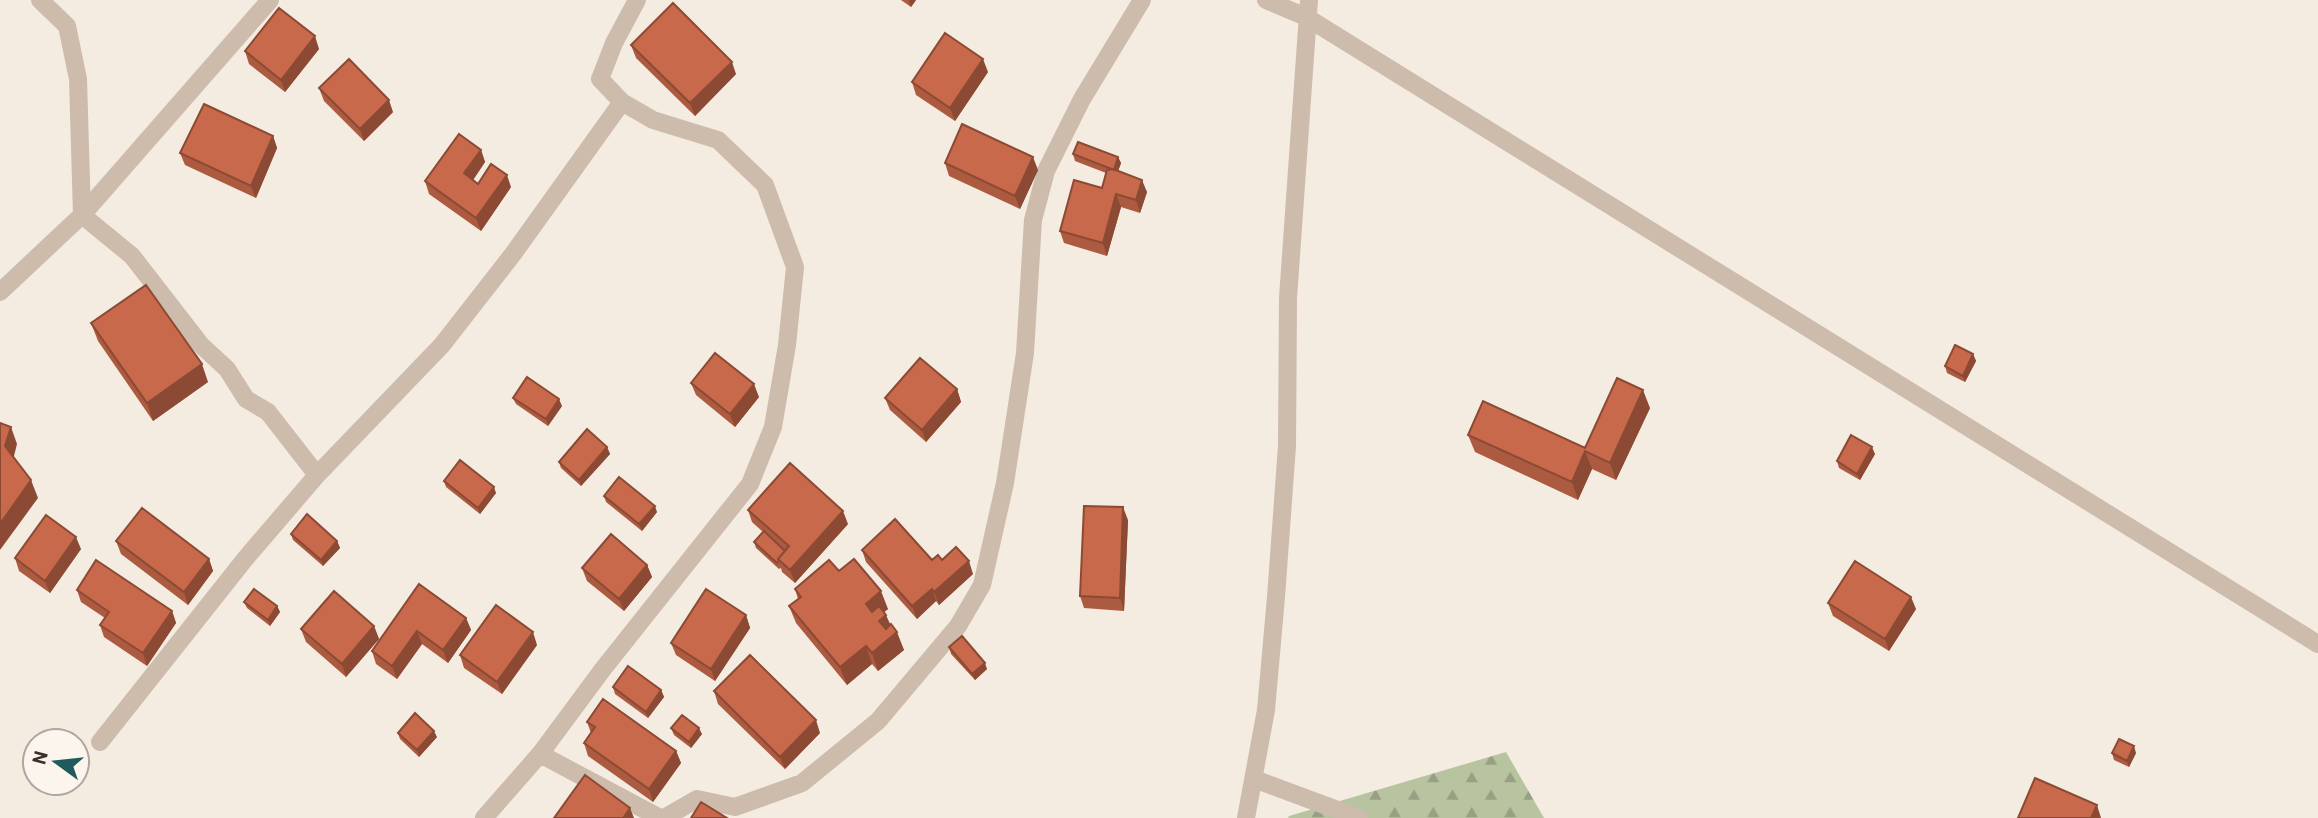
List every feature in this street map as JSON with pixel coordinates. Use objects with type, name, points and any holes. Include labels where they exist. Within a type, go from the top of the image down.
[{"type":"street","points":[[40,0],[67,26],[78,79],[82,215],[131,256],[201,345],[227,369],[246,399],[268,412],[317,475]]},
{"type":"street","points":[[0,292],[82,215],[270,0]]},
{"type":"street","points":[[484,818],[540,754],[603,669],[750,484],[773,427],[787,345],[795,267],[765,185],[718,140],[653,120],[622,103],[600,79],[614,43],[637,0]]},
{"type":"street","points":[[540,754],[662,818],[697,799],[735,807],[802,783],[878,721],[958,626],[982,585],[1005,483],[1025,353],[1033,220],[1046,171],[1082,99],[1142,0]]},
{"type":"street","points":[[1266,0],[1308,8],[2318,644]]},
{"type":"street","points":[[1246,818],[1266,710],[1287,446],[1288,298],[1308,8]]},
{"type":"street","points":[[100,742],[245,559],[317,475],[442,345],[513,254],[622,103]]},
{"type":"street","points":[[1254,779],[1359,818]]},
{"type":"green space","points":[[1506,752],[1544,818],[1288,818],[1289,816]]},
{"type":"building","points":[[673,3],[732,62],[690,103],[631,45]]},
{"type":"building","points":[[279,8],[315,36],[281,80],[245,51]]},
{"type":"building","points":[[945,33],[983,59],[950,108],[912,82]]},
{"type":"building","points":[[349,59],[389,100],[360,129],[319,88]]},
{"type":"building","points":[[204,104],[273,136],[251,186],[180,153]]},
{"type":"building","points":[[962,124],[1033,157],[1015,196],[945,163]]},
{"type":"building","points":[[459,134],[481,150],[464,173],[478,184],[491,164],[507,175],[476,218],[425,181]]},
{"type":"building","points":[[1078,142],[1118,157],[1114,170],[1073,154]]},
{"type":"building","points":[[1113,169],[1142,180],[1136,200],[1116,194],[1103,243],[1060,231],[1074,180],[1102,188],[1107,170]]},
{"type":"building","points":[[146,285],[202,364],[147,403],[91,323]]},
{"type":"building","points":[[1955,345],[1973,354],[1963,376],[1945,366]]},
{"type":"building","points":[[715,353],[754,384],[730,414],[691,383]]},
{"type":"building","points":[[920,358],[957,389],[922,430],[885,398]]},
{"type":"building","points":[[527,377],[559,399],[546,419],[513,398]]},
{"type":"building","points":[[1617,378],[1643,390],[1610,463],[1585,451],[1572,482],[1468,435],[1483,401],[1585,448]]},
{"type":"building","points":[[0,423],[11,427],[5,446],[31,480],[0,524]]},
{"type":"building","points":[[587,429],[607,447],[579,480],[559,462]]},
{"type":"building","points":[[1851,435],[1872,447],[1857,474],[1837,461]]},
{"type":"building","points":[[460,460],[494,487],[478,508],[444,481]]},
{"type":"building","points":[[790,463],[843,511],[790,570],[778,559],[789,546],[748,510]]},
{"type":"building","points":[[619,477],[655,506],[639,524],[604,496]]},
{"type":"building","points":[[1084,506],[1123,507],[1120,598],[1080,596]]},
{"type":"building","points":[[142,508],[209,559],[184,592],[116,541]]},
{"type":"building","points":[[307,514],[337,541],[321,560],[291,534]]},
{"type":"building","points":[[46,515],[76,537],[45,581],[15,558]]},
{"type":"building","points":[[895,519],[932,560],[938,555],[942,560],[956,547],[969,561],[934,592],[932,589],[912,606],[862,550]]},
{"type":"building","points":[[764,531],[785,551],[777,563],[754,542]]},
{"type":"building","points":[[611,534],[647,565],[619,599],[582,568]]},
{"type":"building","points":[[854,559],[881,591],[866,604],[872,612],[879,606],[886,615],[879,621],[886,629],[891,624],[897,632],[872,653],[866,646],[840,667],[789,606],[801,597],[795,589],[829,560],[839,571]]},
{"type":"building","points":[[96,560],[172,611],[143,653],[100,625],[109,612],[77,590]]},
{"type":"building","points":[[1855,561],[1911,597],[1885,639],[1828,603]]},
{"type":"building","points":[[419,584],[466,618],[443,650],[417,631],[392,666],[372,651]]},
{"type":"building","points":[[254,589],[277,606],[268,620],[244,602]]},
{"type":"building","points":[[706,589],[746,615],[711,669],[671,643]]},
{"type":"building","points":[[334,591],[374,626],[342,664],[301,629]]},
{"type":"building","points":[[496,605],[533,632],[497,682],[460,655]]},
{"type":"building","points":[[962,636],[985,663],[972,674],[949,647]]},
{"type":"building","points":[[750,655],[816,720],[780,757],[714,691]]},
{"type":"building","points":[[628,666],[661,690],[646,712],[613,687]]},
{"type":"building","points":[[603,699],[676,751],[649,789],[584,743],[595,727],[587,722]]},
{"type":"building","points":[[415,713],[434,731],[417,750],[398,733]]},
{"type":"building","points":[[682,715],[699,728],[689,742],[671,728]]},
{"type":"building","points":[[2119,739],[2134,746],[2127,761],[2112,753]]},
{"type":"building","points":[[585,775],[630,808],[623,818],[554,818]]},
{"type":"building","points":[[2035,778],[2097,805],[2091,818],[2018,818]]},
{"type":"building","points":[[701,802],[727,818],[691,818]]}]
